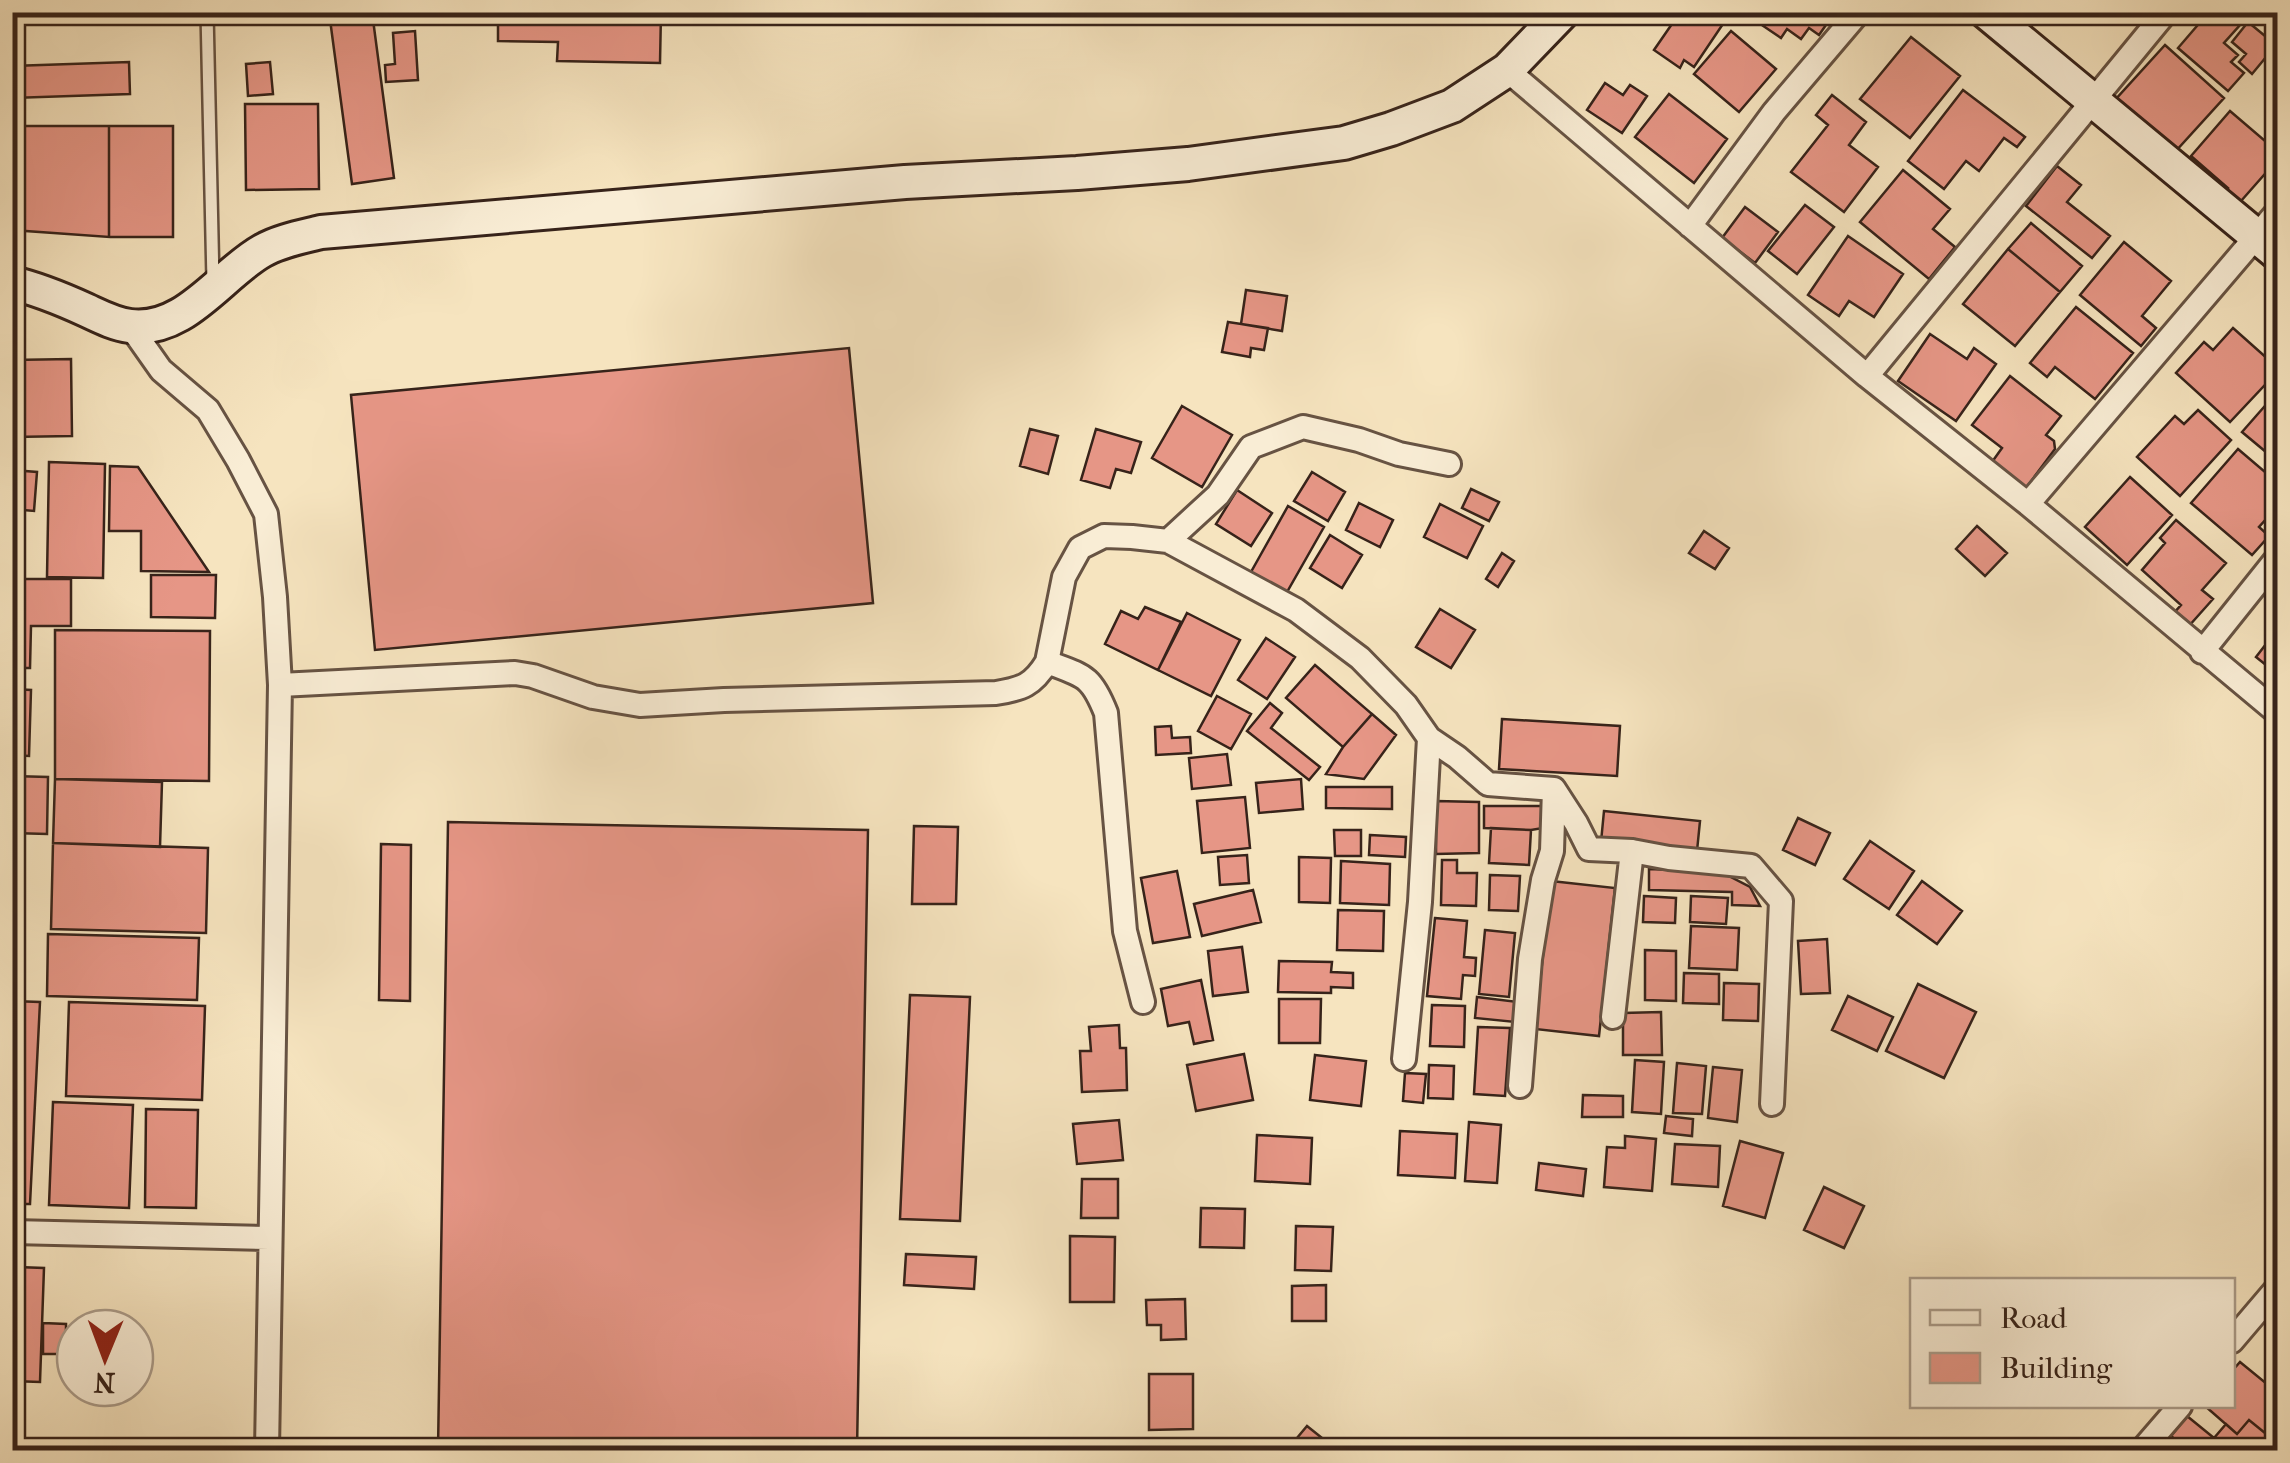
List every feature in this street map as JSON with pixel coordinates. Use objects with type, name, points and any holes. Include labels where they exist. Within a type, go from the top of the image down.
[{"type":"street","points":[[12,284],[38,290],[130,326],[159,322],[196,304],[266,248],[321,232],[905,182],[1170,166],[1344,142],[1452,106],[1507,70],[1563,12]]},
{"type":"street","points":[[1690,226],[1774,112],[1858,12]]},
{"type":"street","points":[[1986,12],[2267,245]]},
{"type":"street","points":[[1867,376],[2166,12]]},
{"type":"street","points":[[1507,70],[1867,376],[2028,504],[2278,714]]},
{"type":"street","points":[[2028,504],[2267,245],[2278,210]]},
{"type":"street","points":[[130,326],[161,370],[208,410],[266,514],[280,685],[267,1450]]},
{"type":"street","points":[[1168,541],[1218,495],[1251,447],[1303,427],[1450,464]]},
{"type":"street","points":[[280,685],[515,673],[640,705],[1022,689],[1040,674],[1047,662],[1064,577],[1080,548],[1104,536],[1132,536],[1168,541],[1296,610],[1360,658],[1406,705],[1429,738],[1488,784],[1554,790]]},
{"type":"street","points":[[2202,652],[2278,558]]},
{"type":"street","points":[[1047,662],[1084,676],[1096,690],[1106,713],[1124,931],[1143,1002]]},
{"type":"street","points":[[1404,1059],[1420,902],[1429,738]]},
{"type":"street","points":[[1554,790],[1589,849],[1751,866],[1781,901],[1772,1104]]},
{"type":"street","points":[[1520,1086],[1530,959],[1543,880],[1552,851],[1554,790]]},
{"type":"street","points":[[1613,1017],[1632,851]]},
{"type":"street","points":[[12,1232],[269,1238]]},
{"type":"street","points":[[2235,1337],[2278,1286]]},
{"type":"street","points":[[2142,1450],[2178,1408]]},
{"type":"lane","points":[[207,12],[214,291]]},
{"type":"building","points":[[246,12],[275,12],[275,19],[246,19]]},
{"type":"building","points":[[329,12],[372,12],[394,178],[352,184]]},
{"type":"building","points":[[498,12],[661,12],[660,63],[557,61],[558,42],[498,41]]},
{"type":"building","points":[[1661,12],[1731,12],[1694,67],[1684,60],[1680,68],[1654,50],[1674,21]]},
{"type":"building","points":[[1835,12],[1819,35],[1809,28],[1801,39],[1787,29],[1781,38],[1744,13]]},
{"type":"building","points":[[2209,12],[2226,12],[2240,25],[2224,43],[2238,55],[2231,62],[2244,73],[2228,91],[2178,48]]},
{"type":"building","points":[[2248,22],[2276,45],[2252,74],[2239,62],[2246,54],[2232,42]]},
{"type":"building","points":[[415,31],[418,80],[386,82],[385,65],[395,64],[393,33]]},
{"type":"building","points":[[1731,31],[1776,69],[1739,112],[1694,74]]},
{"type":"building","points":[[1911,37],[1960,76],[1910,138],[1860,99]]},
{"type":"building","points":[[2165,45],[2224,98],[2164,164],[2105,111]]},
{"type":"building","points":[[129,62],[130,94],[12,98],[12,66]]},
{"type":"building","points":[[270,62],[273,94],[248,96],[246,64]]},
{"type":"building","points":[[1605,83],[1623,95],[1630,85],[1647,96],[1622,133],[1587,110]]},
{"type":"building","points":[[1963,90],[2025,137],[2017,147],[2004,138],[1979,171],[1966,161],[1944,189],[1908,161]]},
{"type":"building","points":[[1669,94],[1727,139],[1694,183],[1635,137]]},
{"type":"building","points":[[1832,95],[1866,122],[1849,145],[1878,167],[1844,212],[1791,172],[1828,125],[1816,115]]},
{"type":"building","points":[[245,104],[318,104],[319,189],[246,190]]},
{"type":"building","points":[[2230,111],[2278,152],[2278,159],[2241,201],[2247,206],[2236,219],[2216,201],[2228,188],[2191,156]]},
{"type":"building","points":[[12,126],[109,126],[109,237],[12,230]]},
{"type":"building","points":[[109,126],[173,126],[173,237],[109,237]]},
{"type":"building","points":[[2057,166],[2081,185],[2067,202],[2110,236],[2092,258],[2026,206]]},
{"type":"building","points":[[1903,170],[1950,209],[1933,229],[1955,247],[1929,279],[1860,222]]},
{"type":"building","points":[[1805,205],[1834,227],[1797,274],[1768,251]]},
{"type":"building","points":[[1745,207],[1778,232],[1755,263],[1722,238]]},
{"type":"building","points":[[2031,223],[2082,266],[2060,292],[2008,249]]},
{"type":"building","points":[[1848,236],[1903,274],[1874,317],[1849,301],[1839,316],[1808,295]]},
{"type":"building","points":[[2124,242],[2171,281],[2142,316],[2156,328],[2141,346],[2080,295]]},
{"type":"building","points":[[2008,249],[2060,292],[2015,346],[1963,304]]},
{"type":"building","points":[[1246,290],[1287,296],[1282,331],[1241,324]]},
{"type":"building","points":[[2076,307],[2133,353],[2095,399],[2055,367],[2047,377],[2030,363]]},
{"type":"building","points":[[1228,322],[1268,328],[1264,350],[1251,348],[1250,357],[1222,352]]},
{"type":"building","points":[[2233,328],[2278,371],[2230,422],[2176,373],[2204,342],[2213,350]]},
{"type":"building","points":[[1930,334],[1967,359],[1974,348],[1996,364],[1956,421],[1898,381]]},
{"type":"building","points":[[849,348],[873,603],[375,650],[351,395]]},
{"type":"building","points":[[71,359],[72,436],[12,437],[12,360]]},
{"type":"building","points":[[2010,376],[2061,416],[2046,435],[2054,441],[2055,449],[2026,488],[1992,462],[2002,448],[1972,425]]},
{"type":"building","points":[[2278,391],[2278,462],[2242,432]]},
{"type":"building","points":[[1182,406],[1232,435],[1202,487],[1152,458]]},
{"type":"building","points":[[2198,410],[2231,440],[2180,496],[2137,457],[2175,416],[2184,424]]},
{"type":"building","points":[[1030,429],[1058,436],[1048,474],[1020,466]]},
{"type":"building","points":[[1096,429],[1141,442],[1131,473],[1116,469],[1110,488],[1081,480]]},
{"type":"building","points":[[2238,449],[2278,483],[2278,506],[2259,527],[2269,536],[2252,555],[2191,503]]},
{"type":"building","points":[[49,462],[105,464],[103,578],[47,577]]},
{"type":"building","points":[[110,466],[138,467],[209,572],[141,571],[141,531],[109,531]]},
{"type":"building","points":[[12,470],[37,472],[34,511],[12,509]]},
{"type":"building","points":[[1312,472],[1345,492],[1328,521],[1294,501]]},
{"type":"building","points":[[2130,477],[2172,515],[2127,565],[2085,527]]},
{"type":"building","points":[[1471,489],[1499,502],[1489,521],[1462,508]]},
{"type":"building","points":[[1237,490],[1272,513],[1251,546],[1216,524]]},
{"type":"building","points":[[1359,503],[1393,520],[1380,547],[1346,530]]},
{"type":"building","points":[[1440,504],[1483,526],[1467,558],[1424,537]]},
{"type":"building","points":[[1288,506],[1324,527],[1287,592],[1251,572]]},
{"type":"building","points":[[2176,520],[2226,563],[2202,590],[2213,599],[2188,627],[2173,614],[2181,605],[2142,570],[2165,543],[2160,538]]},
{"type":"building","points":[[1977,526],[2007,553],[1985,576],[1956,549]]},
{"type":"building","points":[[1704,531],[1729,548],[1715,569],[1689,553]]},
{"type":"building","points":[[1330,535],[1362,555],[1342,588],[1310,568]]},
{"type":"building","points":[[1502,553],[1514,561],[1498,587],[1486,579]]},
{"type":"building","points":[[151,575],[216,575],[215,618],[151,617]]},
{"type":"building","points":[[12,579],[71,579],[71,626],[31,626],[30,668],[12,668]]},
{"type":"building","points":[[1145,607],[1181,622],[1158,670],[1105,644],[1121,611],[1138,619]]},
{"type":"building","points":[[1440,609],[1475,630],[1451,668],[1416,647]]},
{"type":"building","points":[[1187,613],[1240,640],[1211,696],[1158,670]]},
{"type":"building","points":[[55,630],[210,631],[209,781],[55,779]]},
{"type":"building","points":[[2273,635],[2278,638],[2276,673],[2256,657]]},
{"type":"building","points":[[1266,638],[1295,657],[1267,699],[1238,680]]},
{"type":"building","points":[[1315,665],[1372,714],[1343,747],[1286,698]]},
{"type":"building","points":[[12,689],[31,690],[29,756],[12,755]]},
{"type":"building","points":[[1217,696],[1251,714],[1231,749],[1198,731]]},
{"type":"building","points":[[1270,703],[1282,713],[1271,728],[1320,767],[1309,780],[1247,731]]},
{"type":"building","points":[[1372,714],[1396,735],[1364,779],[1326,774],[1343,747]]},
{"type":"building","points":[[1502,719],[1620,726],[1617,776],[1499,769]]},
{"type":"building","points":[[1171,726],[1172,738],[1190,737],[1191,753],[1156,755],[1155,727]]},
{"type":"building","points":[[1227,754],[1231,785],[1192,789],[1189,758]]},
{"type":"building","points":[[12,776],[48,777],[47,834],[12,833]]},
{"type":"building","points":[[55,779],[162,782],[160,847],[53,843]]},
{"type":"building","points":[[1301,779],[1303,809],[1259,813],[1256,783]]},
{"type":"building","points":[[1326,787],[1392,787],[1392,809],[1326,808]]},
{"type":"building","points":[[1245,797],[1250,848],[1202,853],[1197,801]]},
{"type":"building","points":[[1436,801],[1479,802],[1479,853],[1436,854]]},
{"type":"building","points":[[1484,806],[1543,806],[1543,828],[1484,828]]},
{"type":"building","points":[[1604,811],[1700,821],[1697,851],[1601,842]]},
{"type":"building","points":[[1798,818],[1830,833],[1815,865],[1783,850]]},
{"type":"building","points":[[448,822],[868,830],[857,1450],[438,1450]]},
{"type":"building","points":[[914,826],[958,827],[956,904],[912,904]]},
{"type":"building","points":[[1491,828],[1531,830],[1529,865],[1489,863]]},
{"type":"building","points":[[1334,830],[1361,830],[1361,856],[1335,856]]},
{"type":"building","points":[[1370,835],[1406,837],[1405,857],[1369,855]]},
{"type":"building","points":[[1870,841],[1914,871],[1889,909],[1844,879]]},
{"type":"building","points":[[53,843],[208,848],[206,933],[51,929]]},
{"type":"building","points":[[381,844],[411,845],[410,1001],[379,1000]]},
{"type":"building","points":[[1247,855],[1249,883],[1220,885],[1218,857]]},
{"type":"building","points":[[1299,857],[1331,858],[1330,903],[1299,902]]},
{"type":"building","points":[[1442,860],[1457,860],[1457,873],[1477,873],[1476,906],[1441,905]]},
{"type":"building","points":[[1341,861],[1390,864],[1389,905],[1340,903]]},
{"type":"building","points":[[1649,869],[1721,872],[1750,887],[1760,906],[1732,905],[1732,892],[1649,890]]},
{"type":"building","points":[[1177,871],[1190,937],[1153,943],[1141,878]]},
{"type":"building","points":[[1490,875],[1520,876],[1518,911],[1489,910]]},
{"type":"building","points":[[1551,881],[1615,888],[1599,1036],[1535,1029]]},
{"type":"building","points":[[1922,881],[1962,911],[1937,944],[1897,915]]},
{"type":"building","points":[[1253,890],[1261,922],[1202,936],[1194,904]]},
{"type":"building","points":[[1644,896],[1676,898],[1675,923],[1643,922]]},
{"type":"building","points":[[1691,896],[1728,898],[1726,924],[1690,922]]},
{"type":"building","points":[[1338,910],[1384,911],[1383,951],[1337,950]]},
{"type":"building","points":[[1435,918],[1467,921],[1464,957],[1476,958],[1475,976],[1463,975],[1461,999],[1427,996]]},
{"type":"building","points":[[1691,926],[1739,928],[1737,970],[1689,968]]},
{"type":"building","points":[[1485,930],[1515,933],[1509,997],[1479,994]]},
{"type":"building","points":[[48,934],[199,938],[197,1000],[47,996]]},
{"type":"building","points":[[1827,939],[1830,993],[1801,994],[1798,941]]},
{"type":"building","points":[[1242,947],[1248,992],[1213,996],[1208,951]]},
{"type":"building","points":[[1645,950],[1676,951],[1676,1001],[1645,1000]]},
{"type":"building","points":[[1279,961],[1332,962],[1331,972],[1353,973],[1353,988],[1331,987],[1331,993],[1278,992]]},
{"type":"building","points":[[1684,973],[1719,974],[1719,1004],[1683,1003]]},
{"type":"building","points":[[1201,980],[1213,1040],[1194,1044],[1189,1022],[1168,1026],[1161,989]]},
{"type":"building","points":[[1724,983],[1759,984],[1758,1021],[1723,1020]]},
{"type":"building","points":[[1918,984],[1976,1012],[1944,1078],[1886,1051]]},
{"type":"building","points":[[910,995],[970,997],[960,1221],[900,1219]]},
{"type":"building","points":[[1848,996],[1893,1017],[1877,1051],[1832,1030]]},
{"type":"building","points":[[1477,997],[1518,1002],[1515,1022],[1475,1018]]},
{"type":"building","points":[[1279,999],[1321,999],[1320,1043],[1279,1043]]},
{"type":"building","points":[[12,1001],[40,1002],[30,1204],[12,1204]]},
{"type":"building","points":[[69,1002],[205,1006],[202,1100],[66,1096]]},
{"type":"building","points":[[1432,1005],[1465,1006],[1464,1047],[1430,1046]]},
{"type":"building","points":[[1661,1012],[1662,1055],[1623,1055],[1623,1013]]},
{"type":"building","points":[[1119,1025],[1120,1048],[1126,1048],[1127,1090],[1082,1092],[1080,1051],[1091,1051],[1089,1027]]},
{"type":"building","points":[[1478,1027],[1510,1028],[1505,1096],[1474,1094]]},
{"type":"building","points":[[1244,1054],[1253,1100],[1196,1111],[1187,1065]]},
{"type":"building","points":[[1315,1055],[1366,1061],[1361,1106],[1310,1100]]},
{"type":"building","points":[[1635,1060],[1664,1062],[1661,1114],[1632,1112]]},
{"type":"building","points":[[1677,1063],[1706,1066],[1702,1114],[1673,1113]]},
{"type":"building","points":[[1429,1065],[1454,1066],[1453,1099],[1428,1098]]},
{"type":"building","points":[[1713,1067],[1742,1070],[1737,1122],[1708,1118]]},
{"type":"building","points":[[1405,1073],[1426,1074],[1423,1103],[1403,1101]]},
{"type":"building","points":[[1583,1095],[1623,1096],[1623,1117],[1582,1117]]},
{"type":"building","points":[[53,1102],[133,1105],[129,1208],[49,1205]]},
{"type":"building","points":[[146,1109],[198,1110],[196,1208],[145,1207]]},
{"type":"building","points":[[1666,1116],[1693,1119],[1692,1136],[1664,1133]]},
{"type":"building","points":[[1119,1120],[1123,1160],[1077,1164],[1073,1124]]},
{"type":"building","points":[[1469,1122],[1501,1125],[1497,1183],[1465,1181]]},
{"type":"building","points":[[1400,1131],[1457,1134],[1455,1178],[1398,1175]]},
{"type":"building","points":[[1257,1135],[1312,1138],[1310,1184],[1255,1181]]},
{"type":"building","points":[[1625,1136],[1656,1139],[1652,1191],[1604,1187],[1607,1147],[1625,1148]]},
{"type":"building","points":[[1740,1141],[1783,1153],[1765,1218],[1723,1206]]},
{"type":"building","points":[[1675,1144],[1720,1146],[1718,1187],[1672,1184]]},
{"type":"building","points":[[1539,1163],[1586,1169],[1583,1196],[1536,1190]]},
{"type":"building","points":[[1082,1179],[1118,1179],[1118,1218],[1081,1218]]},
{"type":"building","points":[[1824,1187],[1864,1206],[1844,1248],[1804,1230]]},
{"type":"building","points":[[1201,1208],[1245,1209],[1244,1248],[1200,1247]]},
{"type":"building","points":[[1296,1226],[1333,1227],[1331,1271],[1295,1270]]},
{"type":"building","points":[[1070,1236],[1115,1237],[1114,1302],[1070,1302]]},
{"type":"building","points":[[906,1254],[976,1257],[974,1289],[904,1285]]},
{"type":"building","points":[[17,1267],[44,1268],[40,1382],[12,1381]]},
{"type":"building","points":[[1326,1285],[1326,1321],[1292,1321],[1292,1286]]},
{"type":"building","points":[[1185,1299],[1186,1339],[1161,1340],[1161,1325],[1147,1325],[1146,1300]]},
{"type":"building","points":[[43,1323],[55,1324],[55,1354],[43,1354]]},
{"type":"building","points":[[2240,1362],[2278,1393],[2276,1442],[2249,1420],[2237,1434],[2207,1408],[2235,1408],[2235,1368]]},
{"type":"building","points":[[1149,1374],[1193,1374],[1193,1429],[1149,1430]]},
{"type":"building","points":[[2187,1416],[2214,1438],[2226,1424],[2237,1434],[2249,1420],[2276,1442],[2269,1450],[2183,1450],[2171,1436]]},
{"type":"building","points":[[1307,1426],[1337,1450],[1287,1450]]}]
